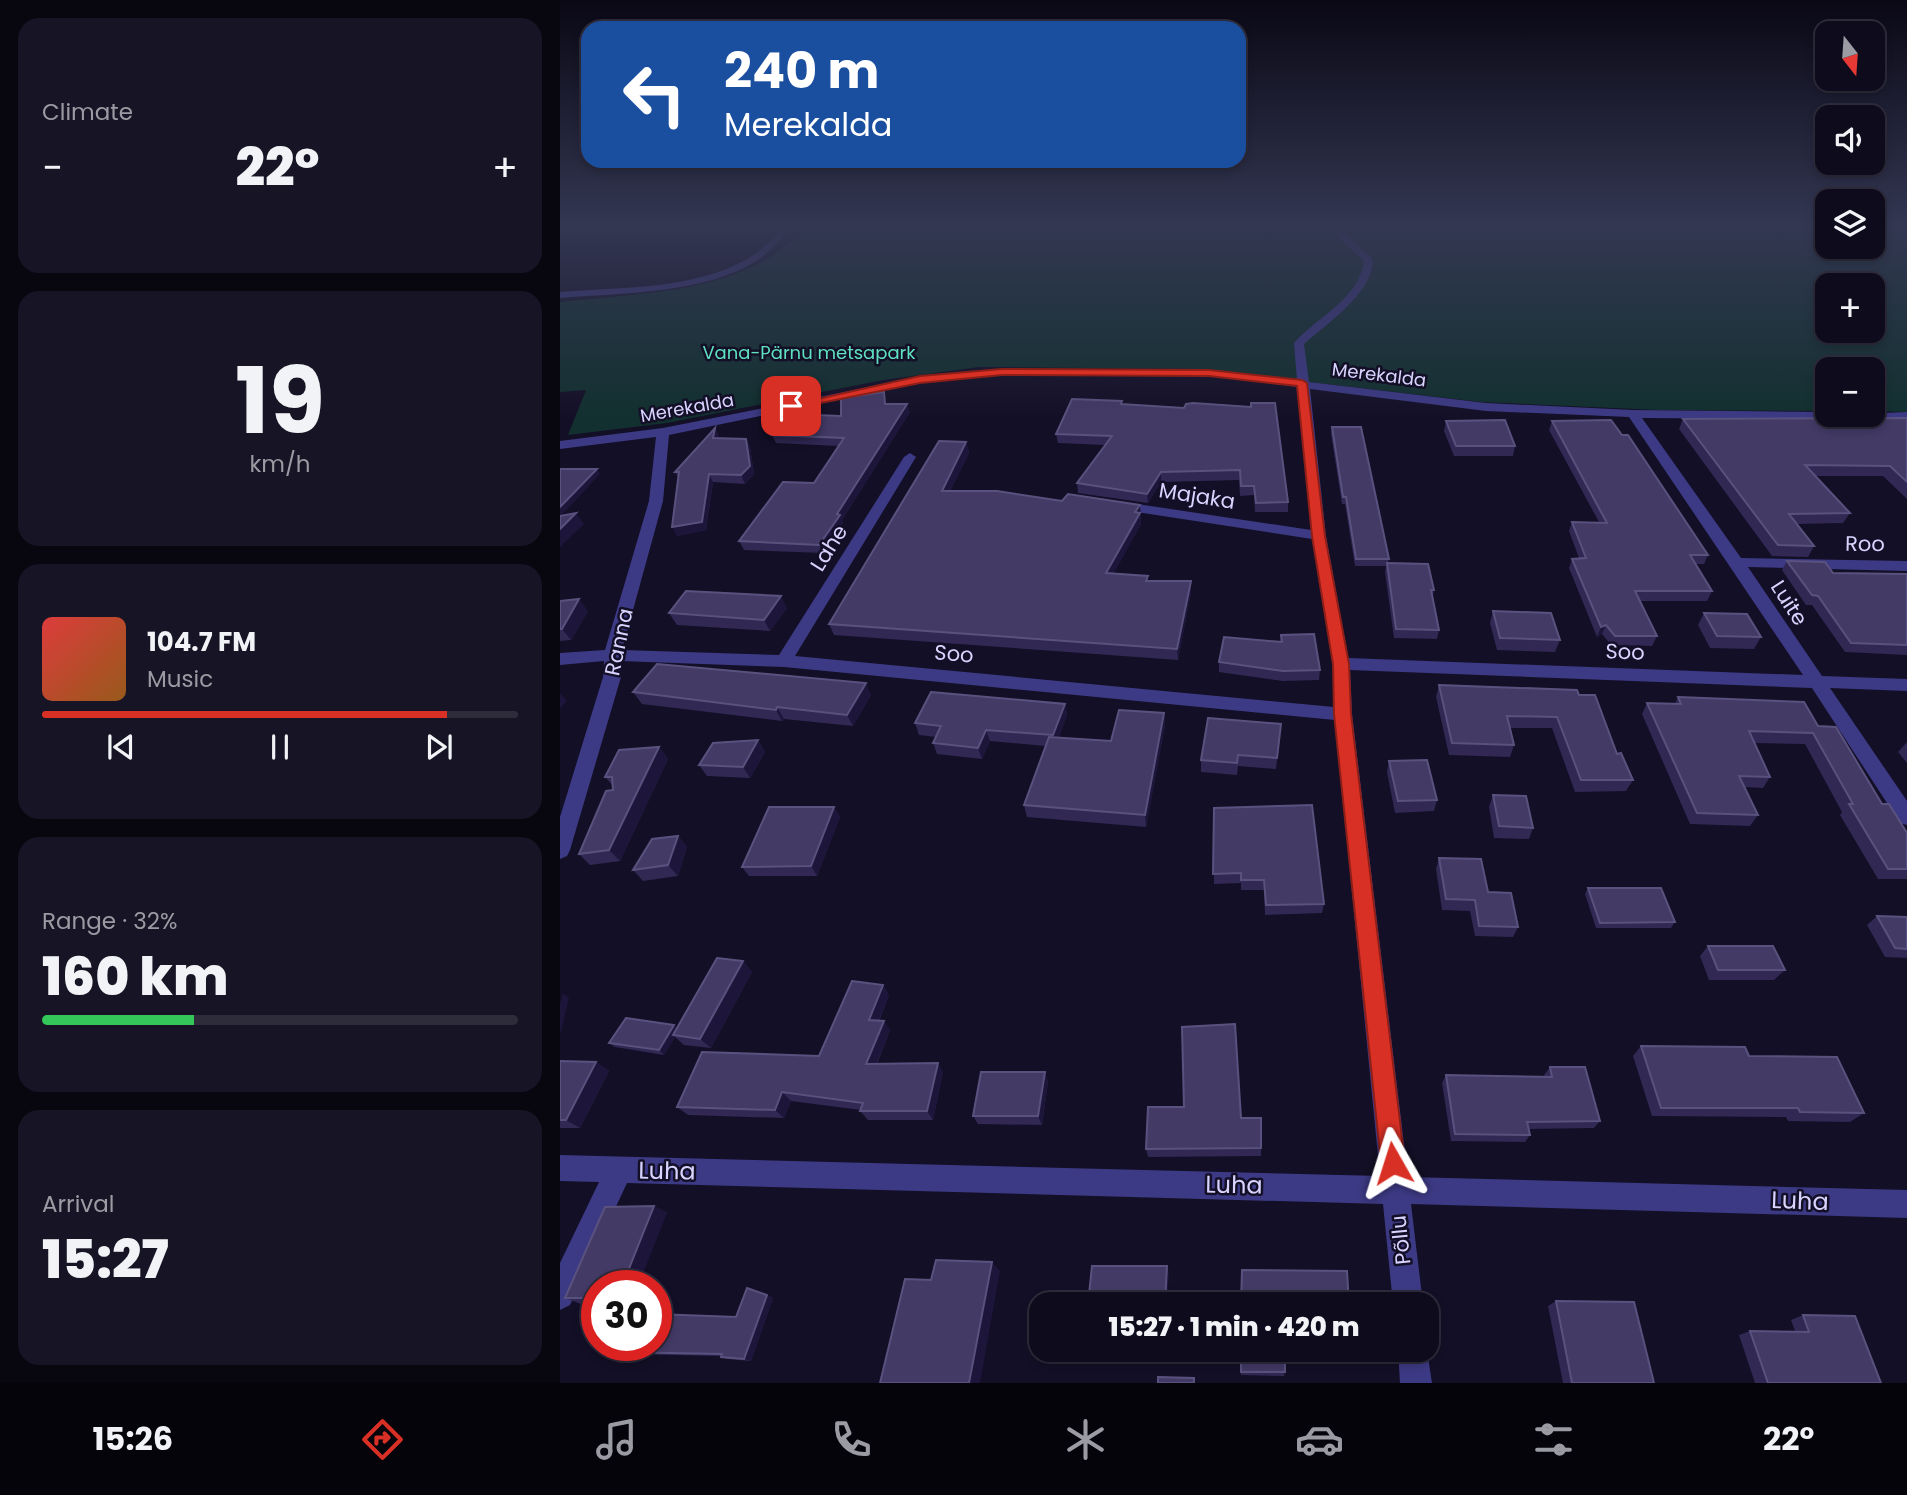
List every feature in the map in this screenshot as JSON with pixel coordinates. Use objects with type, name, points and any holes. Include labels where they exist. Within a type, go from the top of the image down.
[{"type":"street","points":[[560,295],[614,290]]},
{"type":"street","name":"Põllu","points":[[1357,290],[1299,343],[1319,536],[1341,664],[1343,714],[1407,1292]]},
{"type":"street","name":"Merekalda","points":[[560,445],[663,432],[920,380],[1002,372],[1209,373],[1486,407],[1633,414],[1907,416]]},
{"type":"street","name":"Luite","points":[[1633,414],[1737,562],[1907,817]]},
{"type":"street","name":"Ranna","points":[[560,850],[612,677],[611,655],[656,501],[663,432]]},
{"type":"street","name":"Lahe","points":[[783,661],[910,457]]},
{"type":"street","name":"Majaka","points":[[1108,504],[1319,536]]},
{"type":"street","name":"Roo","points":[[1737,562],[1907,566]]},
{"type":"street","name":"Soo","points":[[560,659],[611,655],[783,661],[1343,714]]},
{"type":"street","name":"Soo","points":[[1341,664],[1907,685]]},
{"type":"street","name":"Luha","points":[[560,1168],[1907,1204]]},
{"type":"street","points":[[560,1295],[619,1170]]},
{"type":"street","points":[[1414,1362],[1416,1383]]},
{"type":"green space","name":"Vana-Pärnu metsapark","points":[[670,290],[1815,290],[1815,343],[1885,343],[1885,290],[1907,290],[1907,412],[1885,411],[1885,357],[1815,357],[1815,411],[1657,410],[1481,402],[1196,369],[979,367],[883,380],[667,423],[568,435],[586,390],[560,392],[560,302]]},
{"type":"building","points":[[884,392],[885,404],[907,404],[819,545],[739,541],[783,482],[814,483],[844,438],[772,435],[791,414],[841,416],[841,398]]},
{"type":"building","points":[[1072,399],[1184,408],[1186,404],[1193,403],[1251,407],[1251,403],[1275,403],[1288,502],[1256,503],[1254,486],[1241,486],[1240,470],[1161,472],[1147,494],[1077,483],[1112,436],[1056,434]]},
{"type":"building","points":[[1815,418],[1815,427],[1885,427],[1885,418],[1907,418],[1907,482],[1890,466],[1805,465],[1850,513],[1789,514],[1814,546],[1778,545],[1683,419]]},
{"type":"building","points":[[1505,420],[1515,446],[1456,446],[1446,421]]},
{"type":"building","points":[[1611,420],[1622,435],[1628,435],[1708,555],[1690,555],[1712,591],[1635,591],[1657,636],[1615,636],[1606,625],[1601,627],[1572,559],[1586,558],[1572,522],[1607,523],[1552,421]]},
{"type":"building","points":[[1332,427],[1361,427],[1389,559],[1356,559]]},
{"type":"building","points":[[715,428],[713,438],[746,439],[750,466],[741,475],[709,474],[702,522],[672,527],[679,472],[675,472]]},
{"type":"building","points":[[939,441],[966,442],[942,491],[997,491],[1062,501],[1068,494],[1140,505],[1135,512],[1140,513],[1106,573],[1148,576],[1146,581],[1191,581],[1177,649],[829,624]]},
{"type":"building","points":[[560,469],[597,469],[560,507]]},
{"type":"building","points":[[576,513],[560,529],[560,516]]},
{"type":"building","points":[[1787,561],[1825,562],[1833,573],[1907,574],[1907,645],[1851,643],[1818,596],[1812,595]]},
{"type":"building","points":[[1387,563],[1428,564],[1439,630],[1396,629]]},
{"type":"building","points":[[686,591],[781,596],[764,620],[669,613]]},
{"type":"building","points":[[579,599],[562,629],[560,629],[560,601]]},
{"type":"building","points":[[1493,611],[1551,613],[1560,640],[1500,638]]},
{"type":"building","points":[[1704,613],[1747,614],[1761,637],[1717,636]]},
{"type":"building","points":[[1314,634],[1320,670],[1283,671],[1219,662],[1224,637],[1282,642],[1281,635]]},
{"type":"building","points":[[657,664],[866,683],[847,715],[777,707],[776,710],[633,692]]},
{"type":"building","points":[[1439,685],[1577,690],[1579,695],[1595,695],[1617,754],[1621,753],[1633,780],[1581,780],[1557,717],[1507,716],[1514,745],[1452,743]]},
{"type":"building","points":[[931,692],[1065,704],[1053,735],[986,730],[978,748],[933,743],[941,726],[915,723]]},
{"type":"building","points":[[1678,697],[1804,702],[1818,726],[1836,727],[1882,804],[1889,804],[1907,833],[1907,869],[1888,869],[1849,804],[1853,804],[1813,733],[1749,731],[1770,777],[1739,776],[1758,815],[1697,813],[1647,703],[1681,704]]},
{"type":"building","points":[[1119,710],[1164,713],[1145,815],[1024,805],[1049,737],[1111,741]]},
{"type":"building","points":[[1208,718],[1281,724],[1277,758],[1238,755],[1237,763],[1201,760]]},
{"type":"building","points":[[758,740],[743,767],[699,765],[713,743]]},
{"type":"building","points":[[659,747],[609,850],[579,854],[606,791],[613,790],[612,777],[605,777],[619,750]]},
{"type":"building","points":[[1427,760],[1437,800],[1398,801],[1389,761]]},
{"type":"building","points":[[1493,795],[1526,796],[1533,828],[1499,826]]},
{"type":"building","points":[[1312,805],[1324,904],[1266,905],[1264,880],[1241,880],[1241,873],[1213,874],[1214,808]]},
{"type":"building","points":[[769,807],[834,807],[811,866],[742,867]]},
{"type":"building","points":[[678,836],[668,865],[633,870],[652,839]]},
{"type":"building","points":[[1439,858],[1481,859],[1488,892],[1511,893],[1518,927],[1479,926],[1475,900],[1446,899]]},
{"type":"building","points":[[1588,888],[1661,888],[1675,922],[1600,923]]},
{"type":"building","points":[[1877,916],[1907,917],[1907,949],[1895,948]]},
{"type":"building","points":[[1708,946],[1773,946],[1785,970],[1718,970]]},
{"type":"building","points":[[717,958],[743,961],[700,1039],[673,1035]]},
{"type":"building","points":[[852,981],[883,985],[869,1020],[884,1021],[866,1064],[938,1063],[927,1111],[860,1111],[863,1103],[782,1092],[775,1110],[677,1107],[702,1052],[819,1056]]},
{"type":"building","points":[[626,1018],[674,1025],[659,1050],[609,1043]]},
{"type":"building","points":[[1235,1024],[1241,1118],[1261,1118],[1261,1148],[1146,1149],[1148,1107],[1184,1107],[1182,1027]]},
{"type":"building","points":[[1641,1046],[1745,1047],[1749,1056],[1837,1057],[1864,1113],[1800,1112],[1798,1108],[1661,1108]]},
{"type":"building","points":[[560,1061],[596,1062],[566,1120],[560,1120]]},
{"type":"building","points":[[1550,1067],[1585,1067],[1600,1121],[1527,1122],[1530,1135],[1455,1134],[1446,1075],[1552,1077]]},
{"type":"building","points":[[981,1072],[1045,1072],[1038,1116],[973,1116]]},
{"type":"building","points":[[654,1206],[628,1270],[581,1270],[581,1298],[565,1298],[605,1207]]},
{"type":"building","points":[[936,1260],[992,1262],[969,1383],[880,1383],[905,1279],[931,1280]]},
{"type":"building","points":[[1092,1266],[1167,1266],[1166,1292],[1089,1292]]},
{"type":"building","points":[[1242,1270],[1347,1271],[1348,1292],[1241,1292]]},
{"type":"building","points":[[747,1288],[767,1295],[744,1359],[721,1357],[722,1354],[672,1353],[672,1315],[736,1317]]},
{"type":"building","points":[[1556,1301],[1634,1302],[1654,1383],[1572,1383]]},
{"type":"building","points":[[1803,1315],[1855,1316],[1881,1383],[1768,1383],[1750,1331],[1809,1332]]},
{"type":"building","points":[[1241,1362],[1285,1362],[1285,1372],[1241,1372]]},
{"type":"building","points":[[1158,1377],[1194,1378],[1194,1383],[1158,1383]]},
{"type":"route","points":[[791,406],[920,380],[1002,372],[1209,373],[1302,383],[1319,536],[1341,664],[1343,714],[1393,1163]]}]
